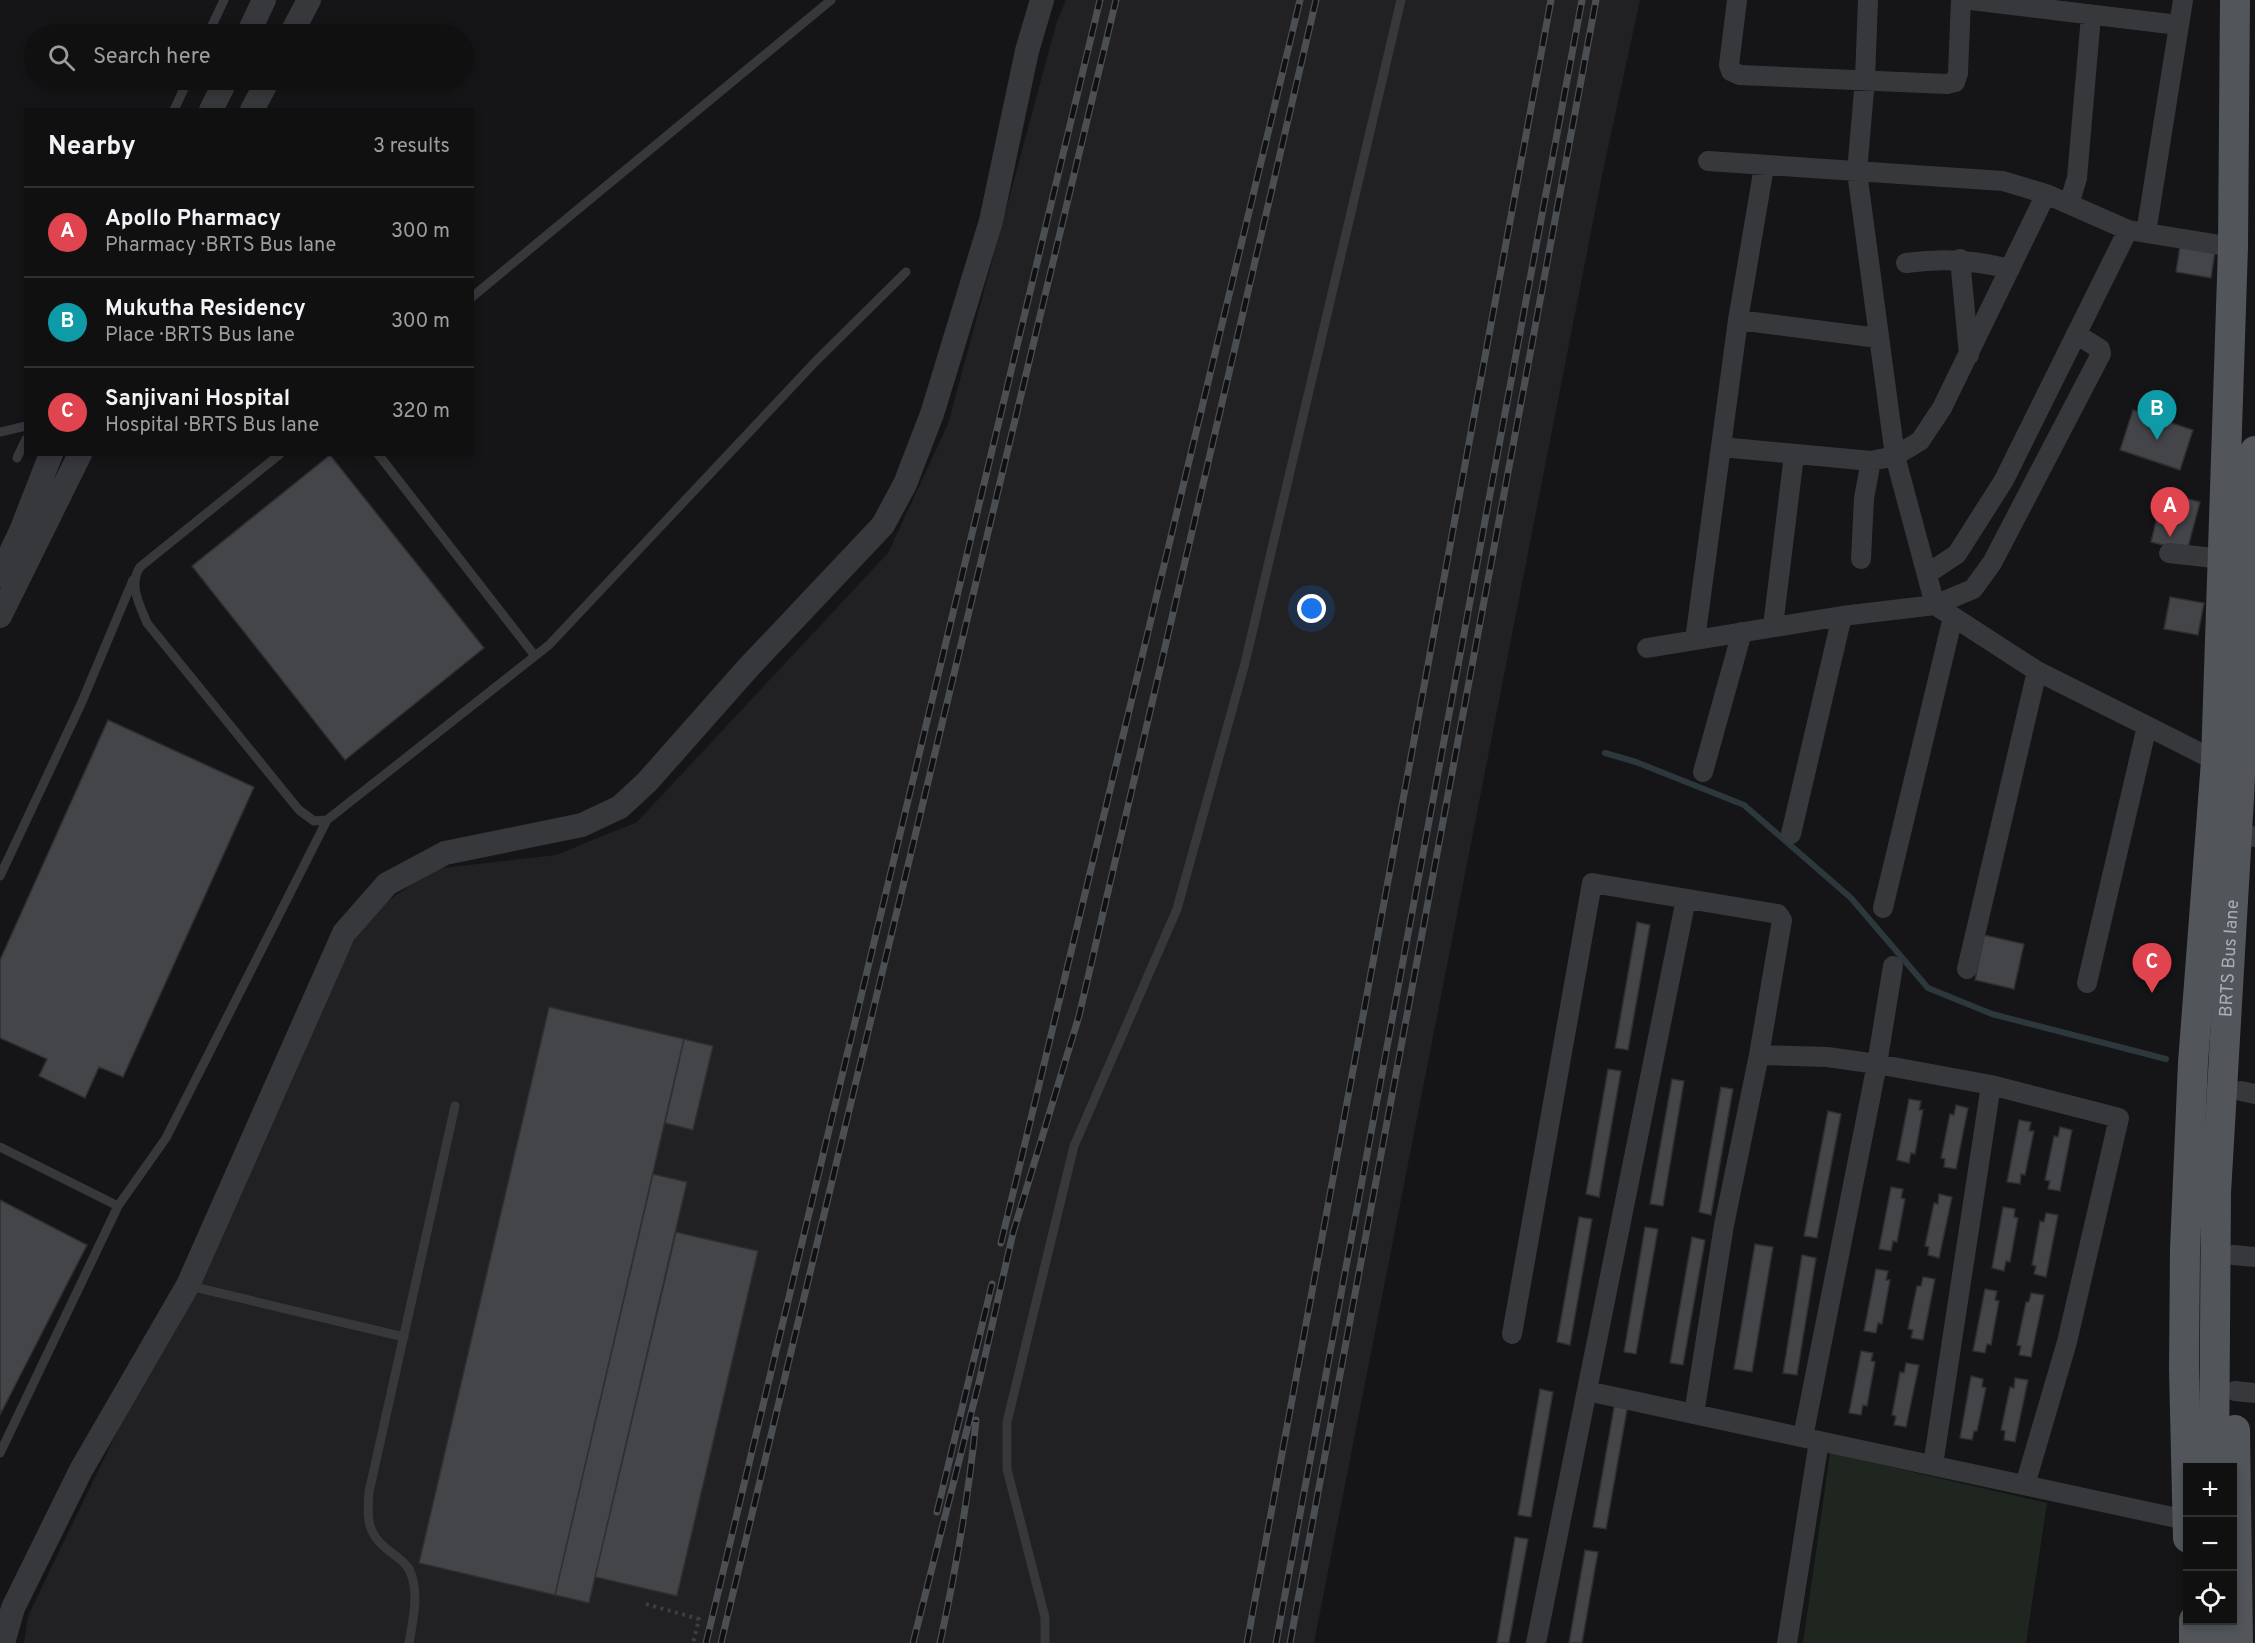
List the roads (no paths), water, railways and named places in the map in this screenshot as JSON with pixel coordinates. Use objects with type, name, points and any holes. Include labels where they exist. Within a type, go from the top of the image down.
[{"type":"main road","points":[[2187,1517],[2185,1238],[2193,1063],[2216,761],[2233,247],[2235,0]]},
{"type":"main road","name":"BRTS Bus lane","points":[[2214,1463],[2216,1193],[2239,810],[2255,451]]},
{"type":"main road","points":[[2238,1643],[2246,1600],[2244,1256],[2255,797]]},
{"type":"main road","points":[[2194,1625],[2194,1643]]},
{"type":"main road","points":[[2216,1643],[2217,1625]]},
{"type":"street","points":[[253,24],[264,0]]},
{"type":"street","points":[[296,24],[309,0]]},
{"type":"street","points":[[3,1643],[13,1608],[81,1470],[188,1285],[344,933],[387,884],[444,853],[582,825],[620,807],[647,782],[747,669],[884,525],[905,484],[932,414],[991,221],[1028,51],[1042,0]]},
{"type":"street","points":[[1737,0],[1729,65],[1731,71],[1740,75],[1955,82],[1958,73],[1961,0]]},
{"type":"street","points":[[1868,0],[1866,79],[1857,172],[1895,456],[1931,588],[1953,617],[2037,671],[2216,761]]},
{"type":"street","points":[[1971,0],[2178,25]]},
{"type":"street","points":[[1931,588],[1957,554],[2004,480],[2147,233],[2183,0]]},
{"type":"street","points":[[2069,204],[2077,178],[2091,16]]},
{"type":"street","points":[[212,108],[221,90]]},
{"type":"street","points":[[253,108],[263,90]]},
{"type":"street","points":[[1708,161],[2003,181],[2046,194],[2147,233],[2233,247]]},
{"type":"street","points":[[1696,632],[1738,320],[1764,166]]},
{"type":"street","points":[[1721,447],[1871,461],[1895,456],[1920,441],[1942,408],[1969,356],[2046,194]]},
{"type":"street","points":[[1906,263],[1941,258],[1960,259],[2010,269]]},
{"type":"street","points":[[1960,259],[1969,356]]},
{"type":"street","points":[[1738,320],[1878,338]]},
{"type":"street","points":[[1647,648],[1696,632],[1742,632],[1774,621],[1842,616],[1931,588],[1973,589],[1992,563],[2101,354],[2087,340]]},
{"type":"street","points":[[1774,621],[1794,455]]},
{"type":"street","points":[[0,575],[21,531],[50,456]]},
{"type":"street","points":[[0,616],[79,456]]},
{"type":"street","points":[[1861,559],[1864,498],[1871,461]]},
{"type":"street","points":[[2169,553],[2223,559]]},
{"type":"street","points":[[1791,834],[1842,616]]},
{"type":"street","points":[[1883,908],[1953,617]]},
{"type":"street","points":[[1703,772],[1742,632]]},
{"type":"street","points":[[1967,969],[2037,671]]},
{"type":"street","points":[[2087,983],[2147,726]]},
{"type":"street","points":[[1512,1334],[1592,883],[1781,916],[1759,1055],[1724,1226],[1694,1414]]},
{"type":"street","points":[[1536,1643],[1686,899]]},
{"type":"street","points":[[1787,1643],[1811,1439],[1893,966]]},
{"type":"street","points":[[1759,1055],[1827,1057],[1877,1064],[1990,1085],[2119,1118],[2067,1342],[2025,1485]]},
{"type":"street","points":[[1933,1465],[1990,1085]]},
{"type":"street","points":[[1587,1391],[2025,1485],[2183,1528]]},
{"type":"lane","points":[[213,24],[224,0]]},
{"type":"lane","points":[[474,295],[831,0]]},
{"type":"lane","points":[[1045,1643],[1045,1617],[1007,1469],[1007,1422],[1074,1146],[1177,909],[1245,663],[1401,0]]},
{"type":"lane","points":[[175,108],[183,90]]},
{"type":"lane","points":[[0,1453],[118,1206],[166,1138],[327,820],[557,637],[816,361],[906,272]]},
{"type":"lane","points":[[0,432],[24,426]]},
{"type":"lane","points":[[17,458],[24,443]]},
{"type":"lane","points":[[0,876],[81,704],[140,567],[278,456]]},
{"type":"lane","points":[[380,456],[535,656]]},
{"type":"lane","points":[[135,575],[135,592],[147,623],[299,810],[314,821],[327,820]]},
{"type":"lane","points":[[409,1643],[415,1611],[409,1570],[401,1560],[385,1548],[367,1520],[369,1492],[455,1106]]},
{"type":"lane","points":[[0,1147],[118,1206]]},
{"type":"lane","points":[[188,1285],[404,1337]]},
{"type":"waterway","points":[[1605,753],[1636,762],[1744,805],[1851,898],[1928,988],[1992,1014],[2166,1059]]},
{"type":"railway","points":[[706,1643],[1100,0]]},
{"type":"railway","points":[[721,1643],[1116,0]]},
{"type":"railway","points":[[1001,1243],[1300,0]]},
{"type":"railway","points":[[913,1643],[980,1378],[1013,1233],[1079,1016],[1316,0]]},
{"type":"railway","points":[[1247,1643],[1551,0]]},
{"type":"railway","points":[[1276,1643],[1582,0]]},
{"type":"railway","points":[[1290,1643],[1596,0]]},
{"type":"railway","points":[[937,1512],[992,1284]]},
{"type":"railway","points":[[940,1643],[961,1532],[976,1420]]},
{"type":"place","name":"Mukutha Residency","points":[[2157,440]]},
{"type":"place","name":"Apollo Pharmacy","points":[[2170,537]]},
{"type":"place","name":"Sanjivani Hospital","points":[[2152,993]]}]
